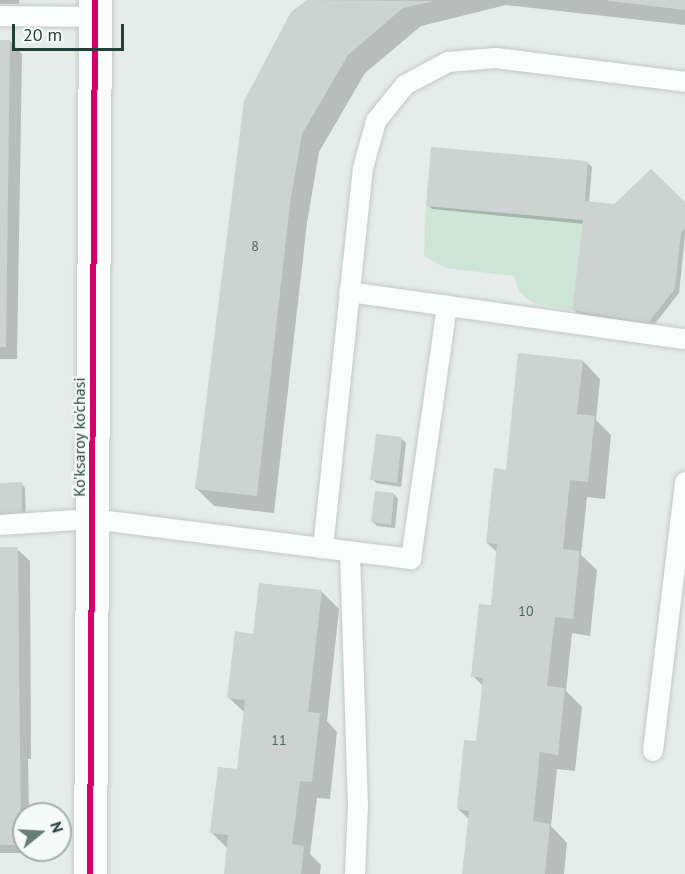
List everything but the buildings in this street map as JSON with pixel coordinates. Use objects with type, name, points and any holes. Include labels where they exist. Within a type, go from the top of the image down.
[{"type":"street","name":"Ko'ksaroy ko'chasi","points":[[90,874],[95,8]]},
{"type":"lane","points":[[0,16],[95,8]]},
{"type":"lane","points":[[323,548],[363,168],[376,121],[405,85],[448,62],[496,58],[685,82]]},
{"type":"lane","points":[[349,292],[685,339]]},
{"type":"lane","points":[[0,525],[92,519],[411,560],[447,306]]},
{"type":"lane","points":[[653,751],[685,482]]},
{"type":"lane","points":[[350,552],[358,805],[355,874]]},
{"type":"green space","points":[[426,206],[583,220],[572,310],[536,304],[527,299],[519,291],[514,276],[445,268],[424,256]]},
{"type":"cycle path","points":[[90,874],[95,0]]}]
